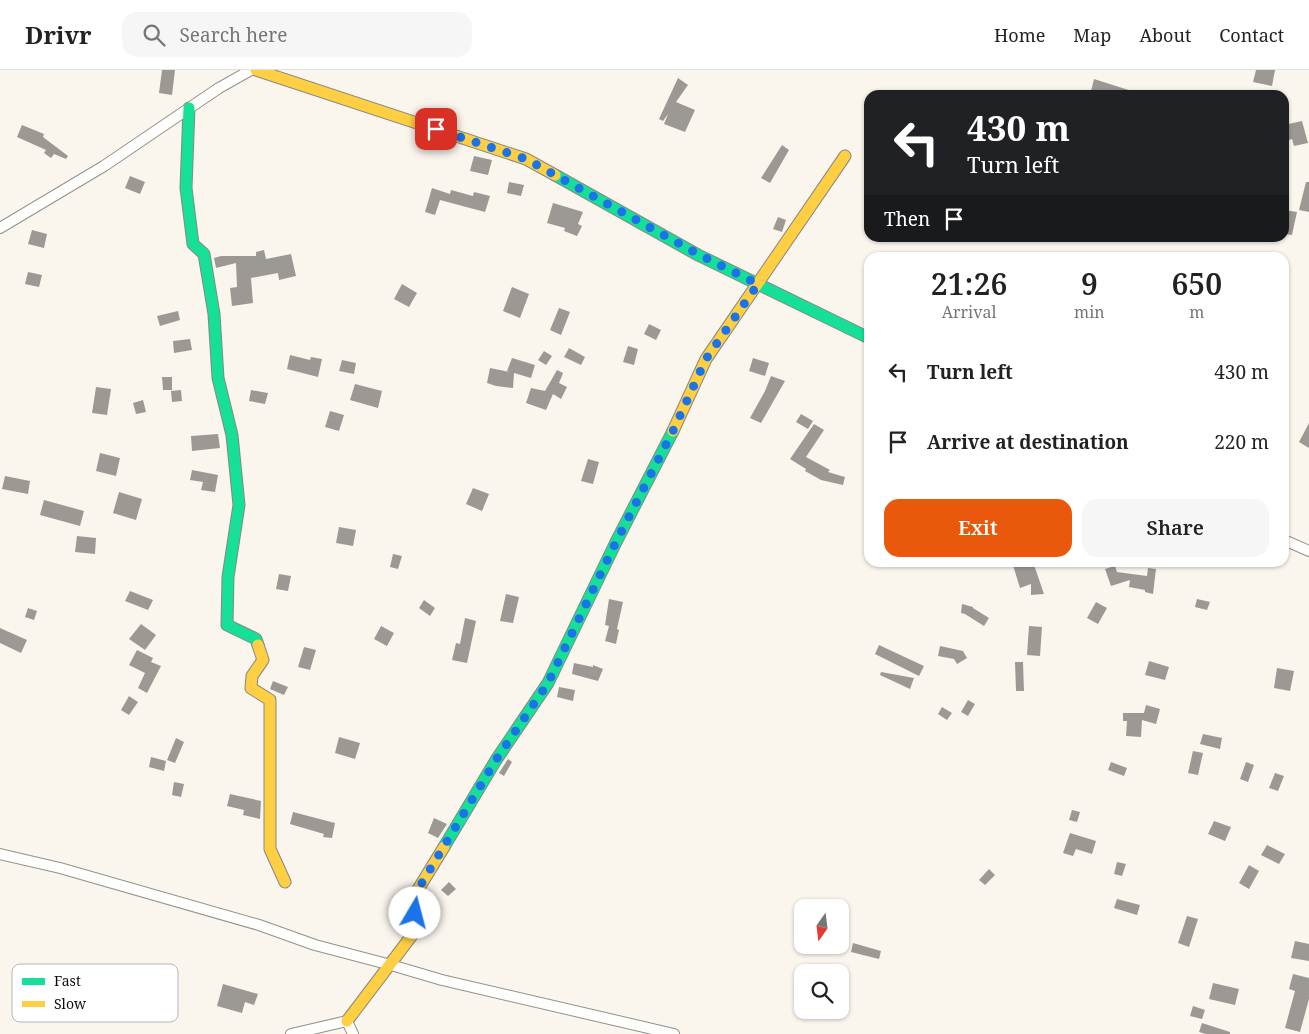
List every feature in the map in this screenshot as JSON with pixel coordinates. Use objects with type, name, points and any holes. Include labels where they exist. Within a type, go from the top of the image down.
[{"type":"street","points":[[0,228],[104,166],[219,88],[251,70]]},
{"type":"street","points":[[256,70],[526,159],[698,254],[864,336]]},
{"type":"street","points":[[189,108],[186,188],[193,244],[204,254],[214,314],[218,378],[232,435],[239,505],[228,577],[227,624],[256,639],[263,660],[252,676],[251,688],[270,700],[270,849],[285,882]]},
{"type":"street","points":[[291,1034],[347,1021],[416,930],[414,896],[496,760],[548,683],[616,542],[673,431],[706,359],[845,156]]},
{"type":"street","points":[[1289,542],[1309,551]]},
{"type":"street","points":[[0,854],[60,868],[259,925],[315,945],[442,980],[674,1034]]},
{"type":"street","points":[[347,1021],[353,1034]]},
{"type":"building","points":[[162,70],[175,70],[172,95],[159,93]]},
{"type":"building","points":[[1256,70],[1275,70],[1272,86],[1253,82]]},
{"type":"building","points":[[678,78],[688,85],[676,102],[695,110],[685,132],[664,124],[668,114],[663,121],[659,119]]},
{"type":"building","points":[[1094,79],[1129,90],[1091,90]]},
{"type":"building","points":[[1302,121],[1308,143],[1294,146],[1292,139],[1289,140],[1289,124]]},
{"type":"building","points":[[22,125],[44,134],[43,137],[68,156],[66,159],[54,154],[51,158],[44,153],[46,150],[17,137]]},
{"type":"building","points":[[782,145],[789,150],[770,183],[761,178]]},
{"type":"building","points":[[474,156],[492,160],[488,175],[470,171]]},
{"type":"building","points":[[130,176],[145,182],[140,194],[125,188]]},
{"type":"building","points":[[509,182],[524,185],[521,196],[507,193]]},
{"type":"building","points":[[1306,182],[1309,182],[1309,212],[1299,210]]},
{"type":"building","points":[[432,188],[450,194],[451,190],[473,196],[474,192],[490,196],[485,212],[440,200],[435,215],[425,212]]},
{"type":"building","points":[[553,203],[583,212],[578,224],[582,226],[577,236],[564,231],[565,228],[547,223]]},
{"type":"building","points":[[1289,211],[1297,212],[1292,235],[1289,235]]},
{"type":"building","points":[[778,217],[786,220],[782,232],[773,229]]},
{"type":"building","points":[[32,230],[47,234],[44,248],[28,244]]},
{"type":"building","points":[[264,250],[266,259],[291,254],[296,276],[279,280],[278,273],[251,278],[253,303],[232,306],[230,288],[237,287],[236,263],[216,268],[214,258],[221,256],[256,256],[256,252]]},
{"type":"building","points":[[28,272],[42,275],[39,287],[25,284]]},
{"type":"building","points":[[402,284],[417,293],[409,307],[394,299]]},
{"type":"building","points":[[512,287],[529,294],[520,318],[503,311]]},
{"type":"building","points":[[559,308],[570,312],[561,335],[550,330]]},
{"type":"building","points":[[178,311],[180,320],[160,326],[157,316]]},
{"type":"building","points":[[649,324],[661,330],[656,340],[644,334]]},
{"type":"building","points":[[190,339],[192,350],[174,353],[173,341]]},
{"type":"building","points":[[628,346],[638,349],[634,365],[623,362]]},
{"type":"building","points":[[569,348],[585,357],[581,365],[564,357]]},
{"type":"building","points":[[544,351],[552,356],[546,365],[538,360]]},
{"type":"building","points":[[290,355],[310,360],[311,357],[322,359],[318,377],[287,369]]},
{"type":"building","points":[[512,358],[535,365],[531,378],[514,373],[513,388],[487,383],[490,368],[510,372],[507,371]]},
{"type":"building","points":[[753,358],[769,363],[765,376],[749,371]]},
{"type":"building","points":[[342,360],[356,363],[354,374],[339,371]]},
{"type":"building","points":[[557,370],[563,373],[559,383],[567,387],[561,399],[553,394],[546,410],[526,403],[531,388],[545,391]]},
{"type":"building","points":[[771,376],[785,381],[761,423],[750,418]]},
{"type":"building","points":[[162,377],[172,377],[172,390],[163,390]]},
{"type":"building","points":[[355,384],[382,391],[378,408],[350,400]]},
{"type":"building","points":[[96,387],[111,389],[107,415],[92,413]]},
{"type":"building","points":[[181,390],[182,401],[172,402],[171,391]]},
{"type":"building","points":[[251,390],[268,393],[265,404],[249,401]]},
{"type":"building","points":[[143,400],[146,412],[136,414],[133,403]]},
{"type":"building","points":[[330,411],[344,415],[339,431],[325,427]]},
{"type":"building","points":[[801,414],[813,421],[808,429],[796,422]]},
{"type":"building","points":[[1309,423],[1309,448],[1299,442]]},
{"type":"building","points":[[814,424],[824,430],[806,457],[830,470],[828,472],[845,477],[843,485],[821,480],[805,471],[806,469],[790,459]]},
{"type":"building","points":[[218,434],[220,448],[192,451],[191,436]]},
{"type":"building","points":[[100,453],[120,458],[116,476],[96,471]]},
{"type":"building","points":[[588,459],[599,462],[593,484],[581,481]]},
{"type":"building","points":[[192,470],[218,475],[215,492],[201,490],[203,482],[190,480]]},
{"type":"building","points":[[5,476],[30,481],[28,494],[2,489]]},
{"type":"building","points":[[473,488],[489,494],[482,511],[466,504]]},
{"type":"building","points":[[119,492],[142,499],[136,520],[113,513]]},
{"type":"building","points":[[44,500],[84,511],[80,526],[40,515]]},
{"type":"building","points":[[339,527],[356,530],[353,546],[336,543]]},
{"type":"building","points":[[77,536],[96,538],[95,554],[75,552]]},
{"type":"building","points":[[393,554],[402,556],[398,569],[390,567]]},
{"type":"building","points":[[1014,567],[1035,567],[1044,594],[1031,595],[1031,584],[1020,588]]},
{"type":"building","points":[[1115,567],[1117,572],[1147,576],[1148,568],[1156,569],[1153,594],[1145,592],[1145,590],[1129,587],[1130,580],[1111,586],[1105,569]]},
{"type":"building","points":[[279,574],[291,576],[288,591],[276,589]]},
{"type":"building","points":[[130,591],[153,600],[148,610],[125,601]]},
{"type":"building","points":[[506,594],[519,597],[513,623],[500,621]]},
{"type":"building","points":[[609,599],[623,602],[616,644],[605,641],[609,626],[605,625]]},
{"type":"building","points":[[1197,599],[1210,602],[1207,610],[1195,607]]},
{"type":"building","points":[[424,600],[435,608],[430,616],[419,608]]},
{"type":"building","points":[[1096,602],[1107,608],[1098,624],[1087,618]]},
{"type":"building","points":[[962,604],[973,607],[989,618],[984,626],[961,613]]},
{"type":"building","points":[[28,608],[37,611],[34,620],[25,617]]},
{"type":"building","points":[[465,618],[476,621],[467,663],[452,660],[456,643],[460,644]]},
{"type":"building","points":[[141,624],[156,635],[145,650],[129,639]]},
{"type":"building","points":[[381,626],[394,633],[387,646],[374,639]]},
{"type":"building","points":[[1029,626],[1042,627],[1040,656],[1027,655]]},
{"type":"building","points":[[0,628],[27,640],[21,653],[0,643]]},
{"type":"building","points":[[879,645],[924,666],[919,676],[875,654]]},
{"type":"building","points":[[940,646],[963,651],[967,658],[957,664],[954,659],[938,656]]},
{"type":"building","points":[[304,647],[316,650],[310,670],[298,667]]},
{"type":"building","points":[[137,650],[153,658],[151,662],[161,666],[147,693],[138,688],[145,673],[129,665]]},
{"type":"building","points":[[1149,661],[1169,667],[1165,680],[1145,675]]},
{"type":"building","points":[[1015,662],[1023,662],[1024,691],[1016,691]]},
{"type":"building","points":[[574,663],[593,667],[593,665],[603,669],[598,681],[572,674]]},
{"type":"building","points":[[1277,668],[1294,671],[1290,691],[1274,688]]},
{"type":"building","points":[[881,672],[914,678],[910,689],[880,675]]},
{"type":"building","points":[[273,681],[288,687],[284,695],[270,689]]},
{"type":"building","points":[[559,687],[575,690],[573,701],[557,697]]},
{"type":"building","points":[[129,696],[138,702],[129,715],[121,710]]},
{"type":"building","points":[[968,700],[975,704],[968,716],[961,712]]},
{"type":"building","points":[[1146,705],[1160,709],[1156,724],[1142,720],[1141,737],[1126,736],[1127,721],[1123,721],[1123,713],[1144,713]]},
{"type":"building","points":[[942,707],[952,713],[947,720],[938,714]]},
{"type":"building","points":[[1203,734],[1222,738],[1220,749],[1200,744]]},
{"type":"building","points":[[339,737],[360,743],[355,759],[335,753]]},
{"type":"building","points":[[176,738],[184,742],[175,763],[167,760]]},
{"type":"building","points":[[1193,751],[1203,753],[1198,775],[1188,773]]},
{"type":"building","points":[[151,757],[166,761],[164,771],[149,767]]},
{"type":"building","points":[[508,759],[512,762],[504,776],[499,773]]},
{"type":"building","points":[[1111,762],[1127,768],[1124,776],[1108,770]]},
{"type":"building","points":[[1246,762],[1254,765],[1248,782],[1240,779]]},
{"type":"building","points":[[1275,773],[1284,776],[1278,791],[1269,788]]},
{"type":"building","points":[[174,782],[184,784],[181,797],[172,795]]},
{"type":"building","points":[[230,794],[261,801],[260,819],[243,815],[244,810],[227,806]]},
{"type":"building","points":[[1072,810],[1080,812],[1077,822],[1069,820]]},
{"type":"building","points":[[293,812],[335,823],[332,838],[323,837],[324,834],[290,824]]},
{"type":"building","points":[[434,818],[447,824],[438,838],[428,833]]},
{"type":"building","points":[[1214,821],[1231,827],[1225,841],[1208,834]]},
{"type":"building","points":[[1070,833],[1096,841],[1092,854],[1076,849],[1073,856],[1063,853]]},
{"type":"building","points":[[1267,845],[1285,854],[1279,864],[1261,855]]},
{"type":"building","points":[[1117,862],[1126,864],[1122,876],[1114,874]]},
{"type":"building","points":[[1249,865],[1259,871],[1249,889],[1239,883]]},
{"type":"building","points":[[989,869],[995,875],[985,885],[979,880]]},
{"type":"building","points":[[449,882],[456,889],[448,896],[441,890]]},
{"type":"building","points":[[1117,899],[1140,905],[1137,915],[1114,908]]},
{"type":"building","points":[[1187,916],[1198,919],[1189,947],[1178,943]]},
{"type":"building","points":[[1295,941],[1309,944],[1309,961],[1291,958]]},
{"type":"building","points":[[853,943],[881,951],[879,959],[851,952]]},
{"type":"building","points":[[1293,974],[1309,978],[1309,999],[1300,1032],[1285,1028],[1295,991],[1289,989]]},
{"type":"building","points":[[1213,983],[1239,989],[1235,1005],[1209,999]]},
{"type":"building","points":[[223,984],[258,994],[254,1005],[245,1002],[242,1013],[217,1006]]},
{"type":"building","points":[[1193,1006],[1205,1010],[1202,1019],[1190,1016]]},
{"type":"building","points":[[1202,1023],[1230,1032],[1230,1034],[1206,1034],[1199,1032]]},
{"type":"traffic: fast","points":[[189,108],[186,188],[193,244],[204,254],[214,314],[218,378],[232,435],[239,505],[228,577],[227,625],[256,639],[258,645]]},
{"type":"traffic: fast","points":[[555,175],[698,255],[864,336]]},
{"type":"traffic: fast","points":[[444,847],[496,760],[548,683],[616,542],[673,431]]},
{"type":"traffic: slow","points":[[256,70],[526,159],[555,175]]},
{"type":"traffic: slow","points":[[673,431],[706,359],[845,156]]},
{"type":"traffic: slow","points":[[258,645],[263,660],[252,676],[251,688],[270,700],[270,849],[285,882]]},
{"type":"traffic: slow","points":[[347,1021],[416,930],[414,896],[444,847]]},
{"type":"route","points":[[415,913],[414,896],[496,760],[548,683],[616,542],[673,431],[706,359],[758,284],[615,210],[526,159],[436,129]]}]
